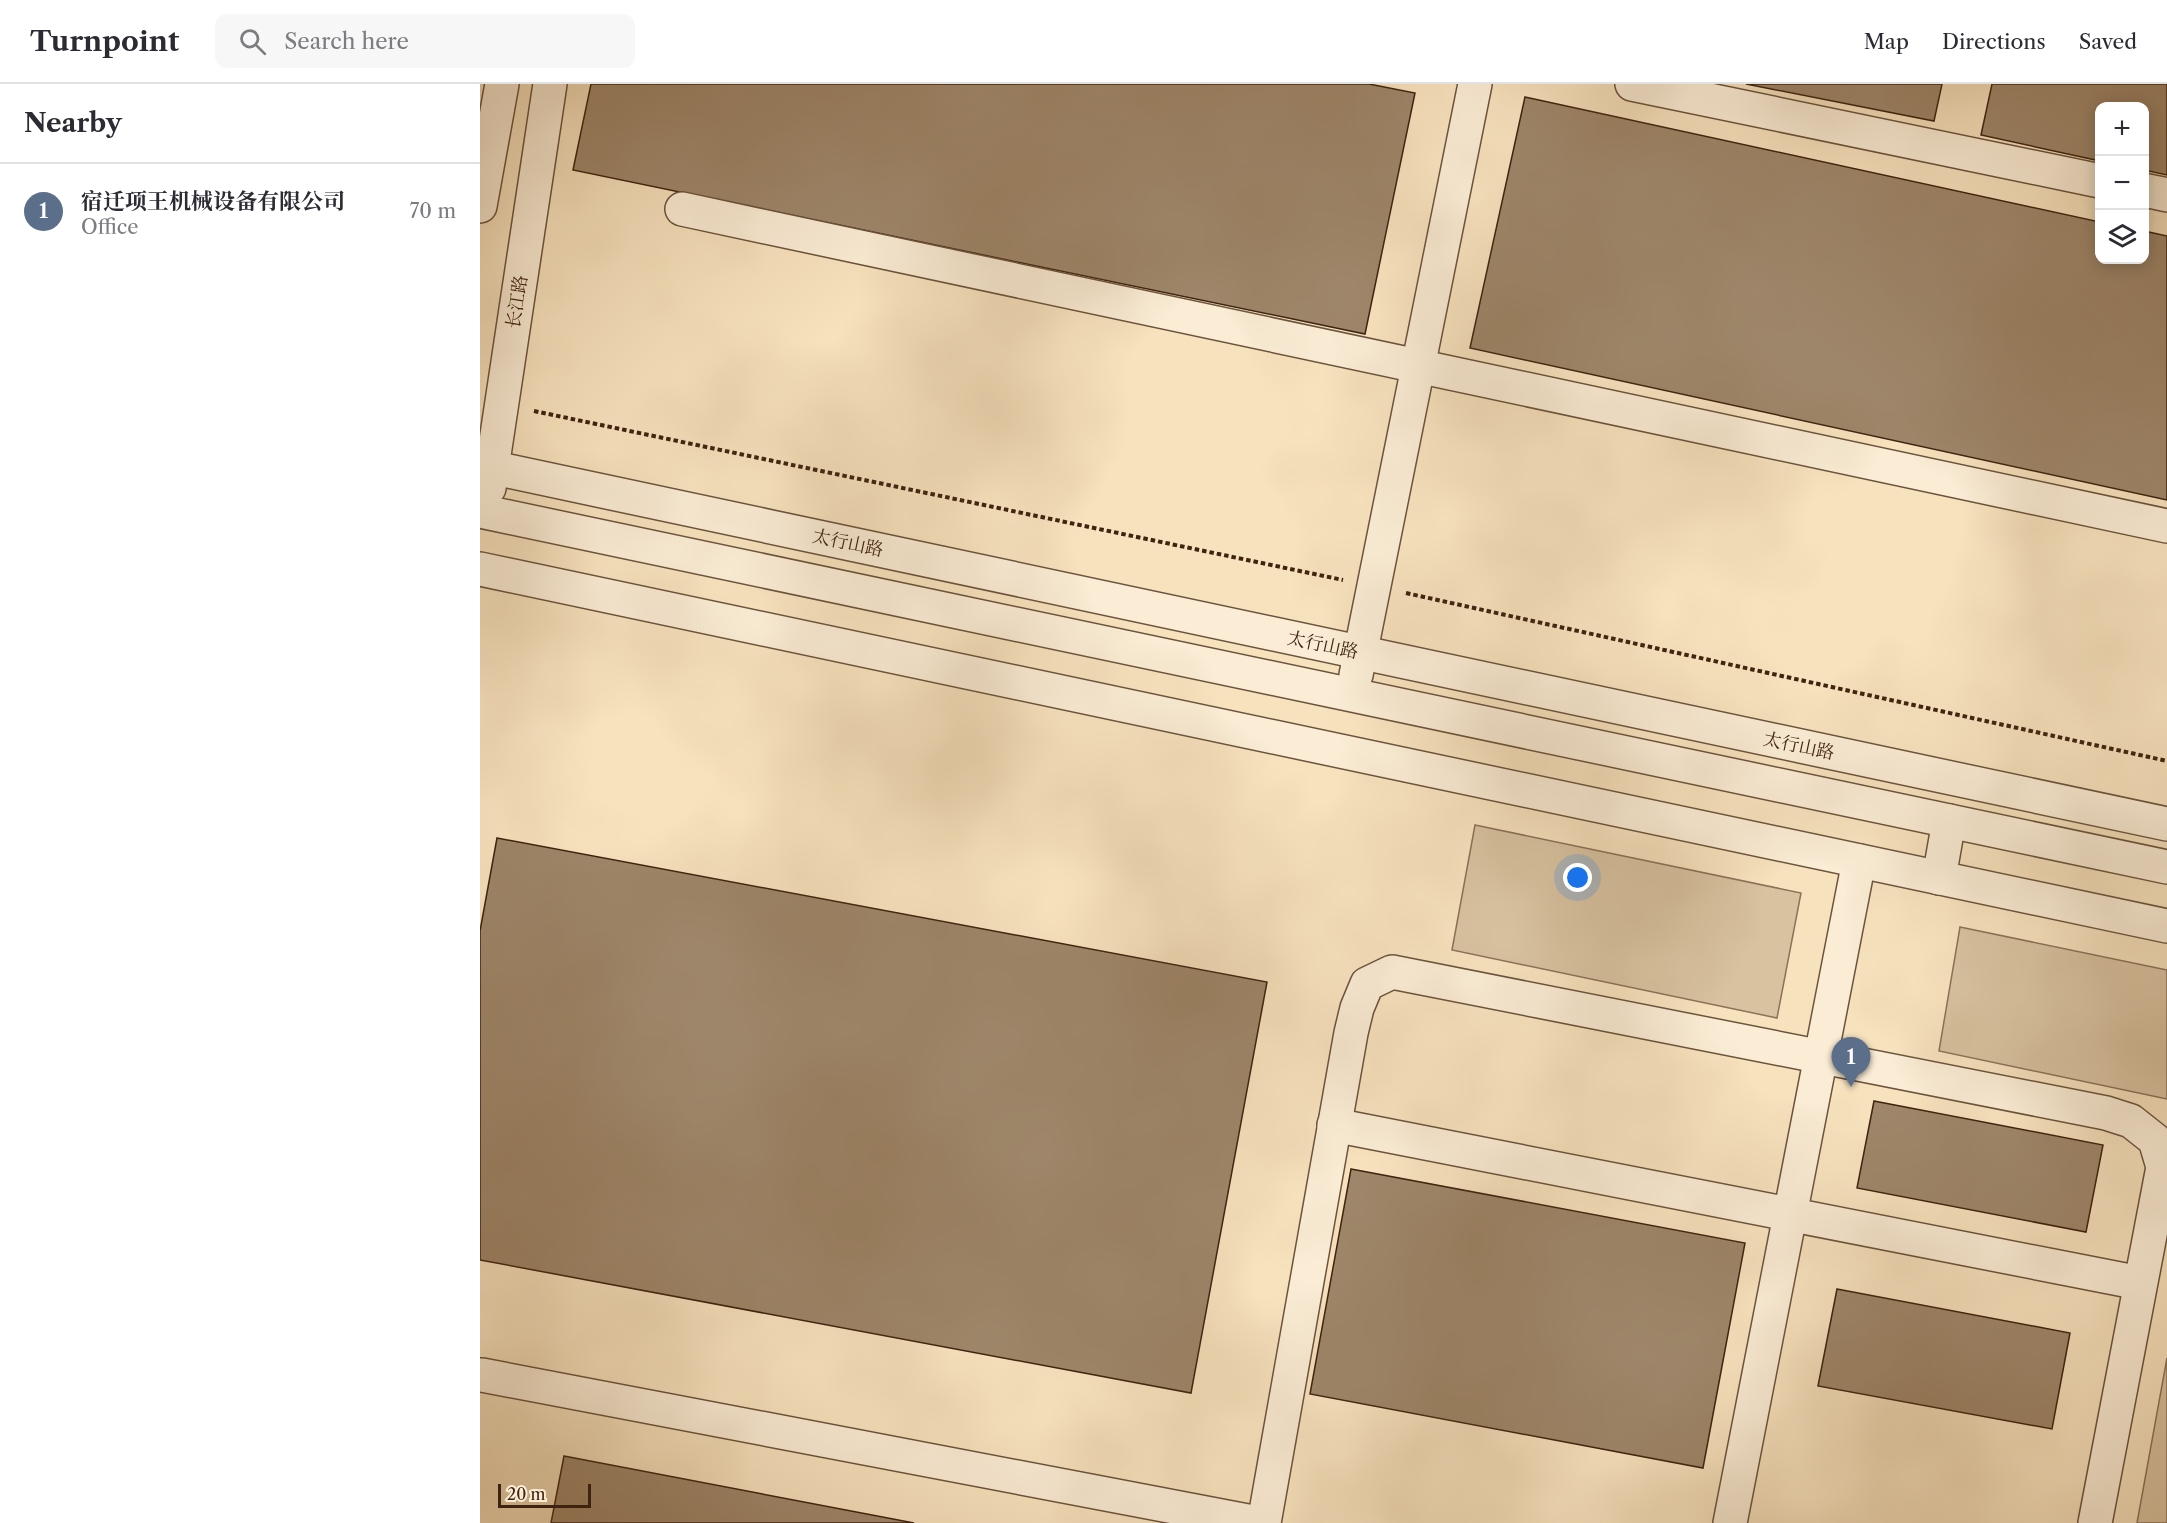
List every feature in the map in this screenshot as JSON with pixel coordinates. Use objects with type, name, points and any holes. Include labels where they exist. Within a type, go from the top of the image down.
[{"type":"street","points":[[480,206],[502,84]]},
{"type":"street","name":"长江路","points":[[482,513],[486,466],[501,405],[550,84]]},
{"type":"street","points":[[1352,694],[1475,84]]},
{"type":"street","points":[[1632,84],[2095,180]]},
{"type":"street","points":[[2149,191],[2167,195]]},
{"type":"street","points":[[682,209],[2167,526]]},
{"type":"street","name":"太行山路","points":[[486,466],[2167,824]]},
{"type":"street","points":[[482,513],[2167,867]]},
{"type":"street","points":[[480,569],[2167,926]]},
{"type":"street","points":[[1939,878],[1949,821]]},
{"type":"street","points":[[1730,1523],[1859,861]]},
{"type":"street","points":[[1264,1523],[1334,1125],[1357,1008],[1367,984],[1392,972],[2106,1113],[2131,1121],[2155,1140],[2163,1167],[2096,1523]]},
{"type":"street","points":[[1334,1125],[2140,1283]]},
{"type":"street","points":[[482,1375],[1258,1523]]},
{"type":"path","points":[[501,405],[1373,586],[2167,761]]},
{"type":"shaded area","points":[[1475,825],[1801,893],[1777,1018],[1452,950]]},
{"type":"shaded area","points":[[1960,927],[2167,970],[2167,1099],[1939,1051]]},
{"type":"shaded area","points":[[2167,1358],[2167,1523],[2137,1523]]},
{"type":"building","points":[[591,84],[1369,84],[1415,93],[1365,334],[573,170]]},
{"type":"building","points":[[1746,84],[1942,84],[1934,121]]},
{"type":"building","points":[[1992,84],[2167,84],[2167,175],[2149,171],[2149,102],[2095,102],[2095,160],[1981,135]]},
{"type":"building","points":[[1525,97],[2095,221],[2095,264],[2149,264],[2149,232],[2167,236],[2167,500],[1470,348]]},
{"type":"building","points":[[497,838],[1267,982],[1191,1393],[480,1260],[480,931]]},
{"type":"building","points":[[1874,1101],[2103,1145],[2086,1232],[1857,1188]]},
{"type":"building","points":[[1351,1169],[1745,1243],[1703,1468],[1310,1394]]},
{"type":"building","points":[[1837,1289],[2070,1333],[2052,1429],[1818,1386]]},
{"type":"building","points":[[564,1456],[914,1523],[551,1523]]},
{"type":"place","name":"宿迁项王机械设备有限公司","points":[[1851,1087]]}]
